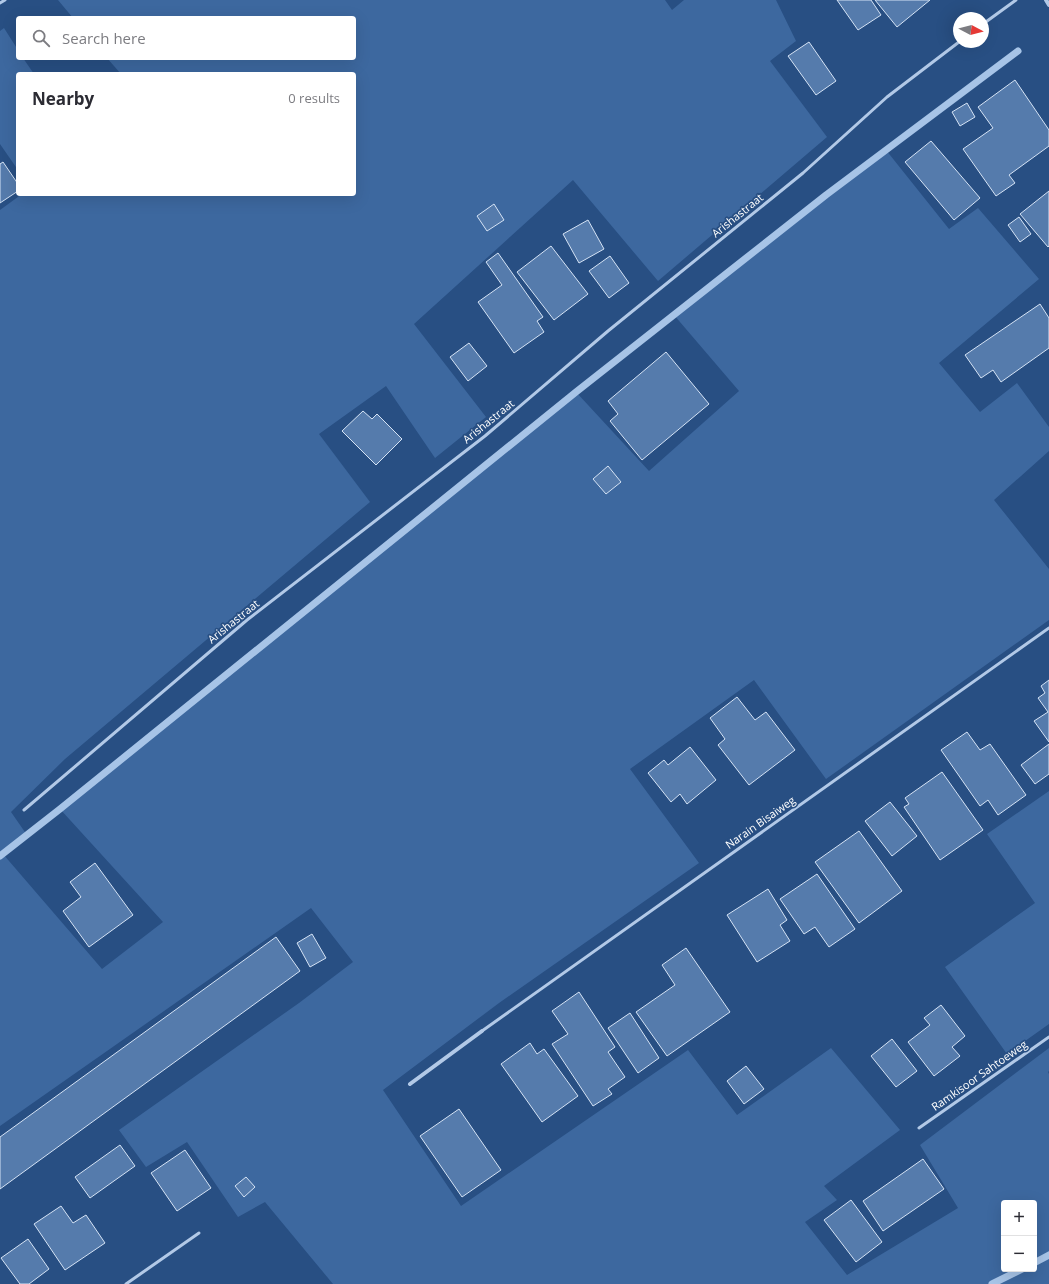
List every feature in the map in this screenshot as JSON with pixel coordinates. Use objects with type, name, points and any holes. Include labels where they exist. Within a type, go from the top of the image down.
[{"type":"street","points":[[1046,0],[1049,5]]},
{"type":"street","points":[[410,1084],[482,1031]]},
{"type":"lane","points":[[0,4],[5,0]]},
{"type":"lane","points":[[989,20],[1016,0]]},
{"type":"lane","name":"Arishastraat","points":[[24,810],[246,620],[485,436],[608,331],[803,173],[887,97],[953,47]]},
{"type":"lane","name":"Narain Bisaiweg","points":[[482,1031],[1049,628]]},
{"type":"lane","name":"Ramkisoor Sahtoeweg","points":[[919,1128],[1049,1036]]},
{"type":"lane","points":[[126,1284],[198,1233]]},
{"type":"shaded area","points":[[58,0],[665,0],[672,10],[684,0],[776,0],[796,41],[770,61],[827,137],[658,281],[573,180],[414,324],[486,417],[435,458],[386,386],[319,434],[370,502],[65,759],[11,812],[27,835],[3,854],[102,969],[163,922],[60,809],[576,392],[649,471],[739,391],[674,315],[826,195],[886,150],[949,229],[978,208],[1039,279],[939,363],[980,412],[1017,383],[1049,427],[1049,451],[994,500],[1049,569],[1049,620],[826,779],[754,680],[630,769],[699,863],[499,1003],[383,1090],[461,1206],[688,1050],[737,1115],[831,1048],[900,1130],[824,1186],[837,1200],[805,1222],[847,1275],[958,1208],[920,1145],[1049,1048],[1049,1284],[333,1284],[265,1202],[238,1217],[187,1142],[146,1167],[119,1130],[299,1003],[353,962],[311,908],[0,1126],[0,210],[19,196],[356,196],[356,72],[119,72],[109,60],[356,60],[356,16],[71,16]]},
{"type":"shaded area","points":[[4,28],[16,47],[16,60],[24,60],[33,72],[16,72],[16,167],[0,144],[0,31]]},
{"type":"shaded area","points":[[1049,791],[1049,1024],[1007,1054],[945,967],[1035,903],[987,834]]},
{"type":"building","points":[[837,0],[871,0],[881,15],[858,30]]},
{"type":"building","points":[[875,0],[930,0],[897,27]]},
{"type":"building","points":[[809,42],[836,81],[816,95],[788,56]]},
{"type":"building","points":[[1015,80],[1049,130],[1049,146],[1009,175],[1015,183],[996,196],[963,149],[993,128],[978,107]]},
{"type":"building","points":[[967,103],[975,117],[960,126],[952,112]]},
{"type":"building","points":[[931,141],[980,198],[954,220],[905,162]]},
{"type":"building","points":[[3,162],[16,181],[16,192],[0,203],[0,164]]},
{"type":"building","points":[[1049,191],[1049,246],[1048,247],[1020,214]]},
{"type":"building","points":[[494,204],[504,220],[487,231],[477,216]]},
{"type":"building","points":[[1019,217],[1031,234],[1020,242],[1008,225]]},
{"type":"building","points":[[588,220],[604,249],[579,263],[563,234]]},
{"type":"building","points":[[551,246],[588,294],[554,320],[517,272]]},
{"type":"building","points":[[498,253],[543,317],[537,321],[544,332],[514,353],[478,302],[502,285],[486,262]]},
{"type":"building","points":[[610,256],[629,283],[609,298],[589,271]]},
{"type":"building","points":[[1040,304],[1049,318],[1049,348],[1001,382],[993,370],[981,378],[965,355]]},
{"type":"building","points":[[469,343],[487,366],[468,381],[450,357]]},
{"type":"building","points":[[666,352],[709,404],[642,460],[610,421],[618,414],[608,401]]},
{"type":"building","points":[[363,411],[372,419],[377,414],[402,439],[376,465],[342,431]]},
{"type":"building","points":[[608,466],[621,482],[606,494],[593,479]]},
{"type":"building","points":[[1049,680],[1049,742],[1034,721],[1048,712],[1038,698],[1045,693],[1041,686]]},
{"type":"building","points":[[737,697],[755,720],[766,712],[795,750],[749,785],[718,745],[725,739],[710,718]]},
{"type":"building","points":[[967,732],[980,750],[990,744],[1026,795],[998,815],[988,800],[980,806],[941,750]]},
{"type":"building","points":[[1049,744],[1049,774],[1035,784],[1021,765]]},
{"type":"building","points":[[690,747],[716,780],[687,804],[680,794],[671,802],[648,773],[664,760],[668,765]]},
{"type":"building","points":[[942,772],[983,830],[940,860],[904,807],[909,804],[905,798]]},
{"type":"building","points":[[890,802],[917,836],[892,856],[865,821]]},
{"type":"building","points":[[859,831],[902,891],[859,923],[815,862]]},
{"type":"building","points":[[95,863],[133,915],[89,947],[63,911],[81,897],[70,882]]},
{"type":"building","points":[[817,874],[855,929],[829,947],[815,927],[804,934],[780,899]]},
{"type":"building","points":[[768,889],[787,920],[780,925],[790,941],[757,962],[727,915]]},
{"type":"building","points":[[312,934],[326,958],[310,967],[297,943]]},
{"type":"building","points":[[276,937],[300,971],[0,1189],[0,1137]]},
{"type":"building","points":[[686,948],[730,1012],[667,1056],[636,1012],[675,985],[662,965]]},
{"type":"building","points":[[579,992],[615,1047],[608,1052],[625,1077],[608,1089],[612,1094],[593,1106],[552,1044],[568,1034],[552,1011]]},
{"type":"building","points":[[941,1005],[965,1036],[952,1047],[960,1056],[934,1076],[908,1042],[930,1025],[924,1018]]},
{"type":"building","points":[[630,1013],[659,1058],[638,1073],[608,1028]]},
{"type":"building","points":[[892,1039],[917,1071],[896,1087],[871,1056]]},
{"type":"building","points":[[530,1043],[537,1054],[544,1049],[578,1096],[542,1122],[501,1064]]},
{"type":"building","points":[[746,1066],[764,1089],[744,1104],[727,1081]]},
{"type":"building","points":[[459,1109],[501,1170],[462,1197],[420,1136]]},
{"type":"building","points":[[120,1145],[135,1166],[90,1198],[75,1177]]},
{"type":"building","points":[[185,1150],[211,1188],[177,1211],[151,1173]]},
{"type":"building","points":[[923,1159],[944,1189],[883,1231],[863,1201]]},
{"type":"building","points":[[246,1177],[255,1187],[244,1197],[235,1186]]},
{"type":"building","points":[[851,1200],[882,1242],[856,1262],[824,1220]]},
{"type":"building","points":[[61,1206],[73,1223],[86,1215],[105,1243],[65,1270],[34,1224]]},
{"type":"building","points":[[28,1239],[49,1269],[29,1284],[20,1284],[1,1258]]},
{"type":"waterway","points":[[0,856],[576,392],[826,195],[1018,51]]},
{"type":"waterway","points":[[1037,1261],[1049,1255]]},
{"type":"waterway","points":[[992,1284],[1016,1272]]}]
